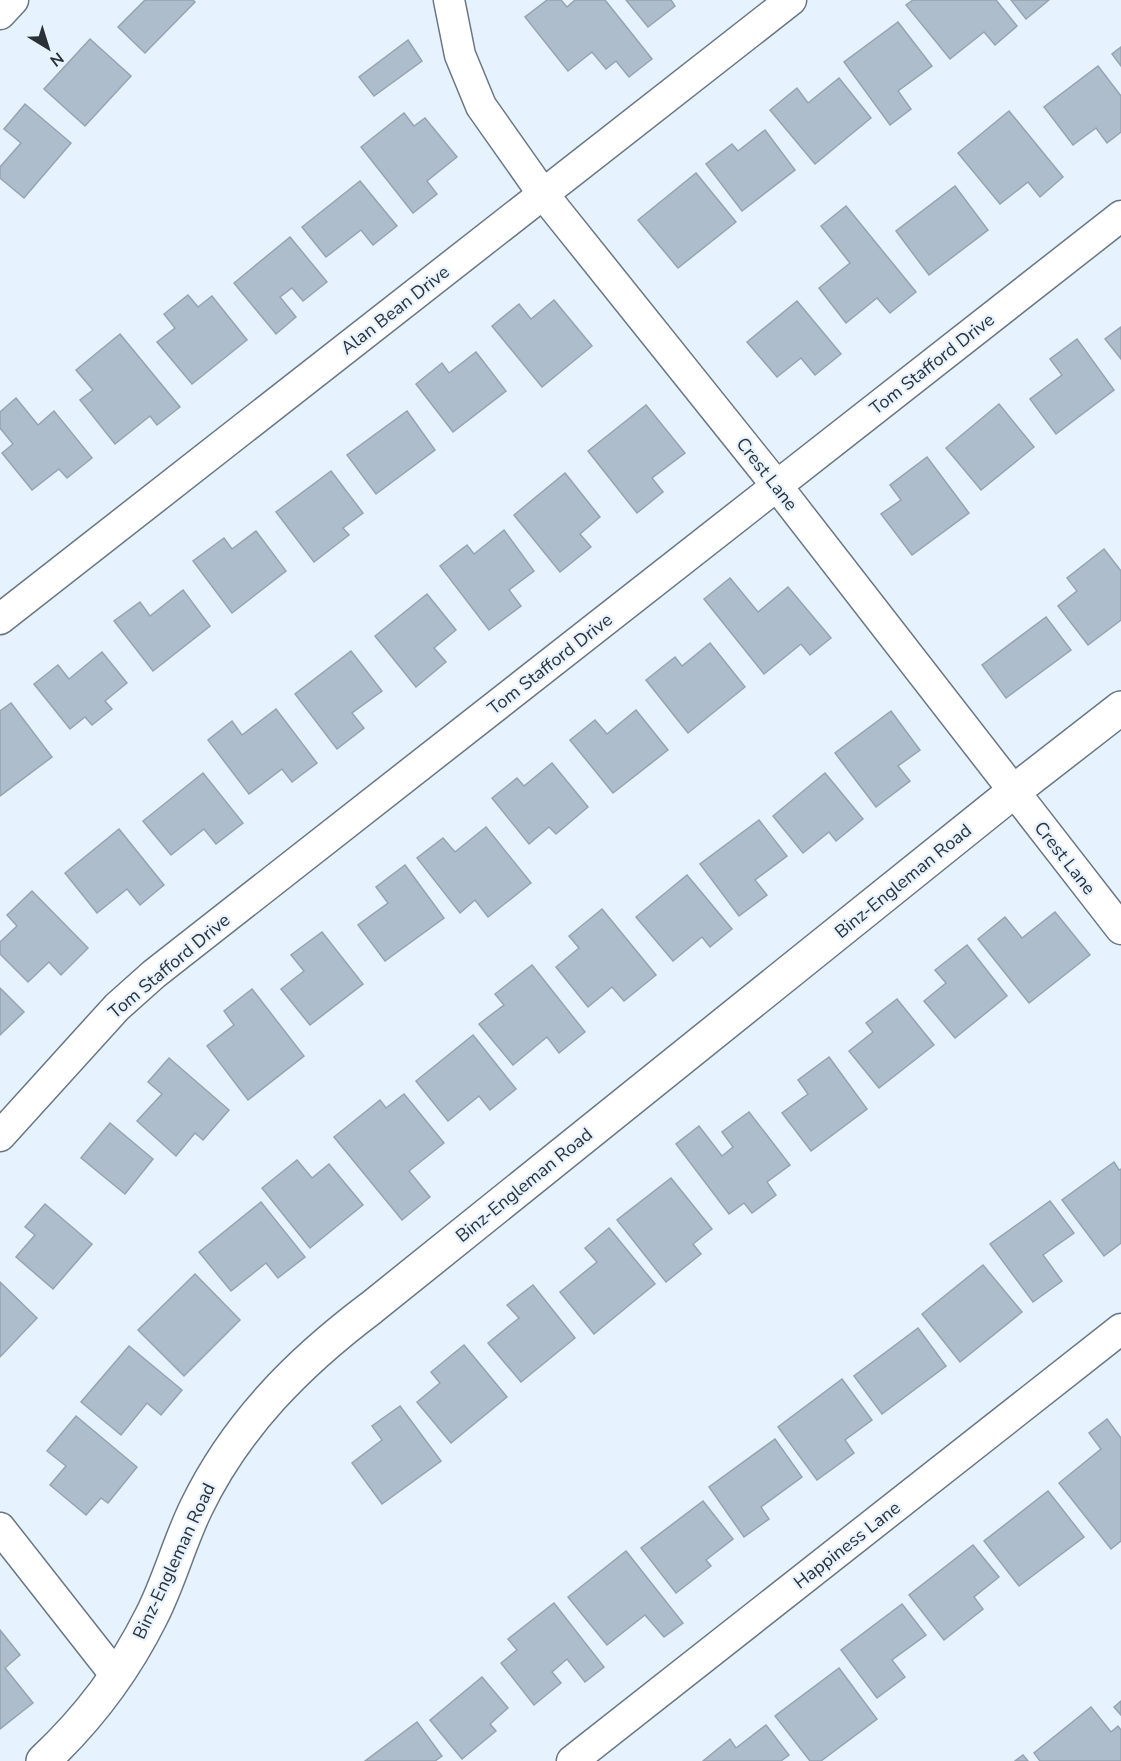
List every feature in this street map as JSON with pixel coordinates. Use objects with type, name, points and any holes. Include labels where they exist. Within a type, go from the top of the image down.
[{"type":"street","points":[[0,14],[13,0]]},
{"type":"street","name":"Crest Lane","points":[[449,0],[460,55],[482,106],[543,194],[777,486],[1121,929]]},
{"type":"street","name":"Alan Bean Drive","points":[[0,620],[791,0]]},
{"type":"street","name":"Tom Stafford Drive","points":[[0,1136],[117,1007],[154,975],[1121,216]]},
{"type":"street","name":"Binz-Engleman Road","points":[[43,1761],[64,1741],[117,1677],[152,1616],[196,1508],[223,1461],[254,1417],[289,1376],[329,1340],[1121,708]]},
{"type":"street","name":"Happiness Lane","points":[[572,1761],[1121,1329]]},
{"type":"street","points":[[0,1528],[117,1677]]},
{"type":"building","points":[[145,0],[193,0],[195,2],[145,53],[118,27]]},
{"type":"building","points":[[547,0],[561,0],[567,7],[575,0],[605,0],[652,59],[629,77],[616,61],[606,69],[592,52],[568,71],[525,17]]},
{"type":"building","points":[[626,0],[671,0],[675,6],[648,27]]},
{"type":"building","points":[[913,0],[996,0],[1017,26],[995,45],[984,32],[950,59],[906,5]]},
{"type":"building","points":[[1011,0],[1049,0],[1026,19]]},
{"type":"building","points":[[898,22],[932,66],[898,91],[911,109],[890,125],[844,62]]},
{"type":"building","points":[[90,39],[131,76],[85,126],[44,89]]},
{"type":"building","points":[[408,40],[422,61],[374,96],[359,77]]},
{"type":"building","points":[[1121,47],[1121,66],[1112,54]]},
{"type":"building","points":[[1098,66],[1121,96],[1121,132],[1107,143],[1096,128],[1073,145],[1044,107]]},
{"type":"building","points":[[839,78],[871,118],[815,164],[770,110],[797,88],[808,103]]},
{"type":"building","points":[[25,104],[71,143],[24,198],[0,178],[0,167],[21,143],[4,129]]},
{"type":"building","points":[[1009,111],[1063,177],[1040,197],[1028,182],[1000,204],[958,153]]},
{"type":"building","points":[[404,113],[414,126],[425,118],[457,157],[427,181],[437,194],[413,213],[361,147]]},
{"type":"building","points":[[765,130],[795,170],[742,211],[706,164],[732,144],[738,151]]},
{"type":"building","points":[[696,173],[736,222],[678,268],[638,220]]},
{"type":"building","points":[[360,181],[397,226],[373,245],[361,230],[326,257],[302,227]]},
{"type":"building","points":[[955,186],[988,230],[929,275],[896,231]]},
{"type":"building","points":[[846,206],[916,292],[890,313],[877,298],[846,323],[819,288],[850,263],[821,226]]},
{"type":"building","points":[[290,237],[327,282],[303,301],[292,288],[280,297],[296,317],[276,334],[234,283]]},
{"type":"building","points":[[188,295],[198,307],[212,296],[247,340],[192,384],[157,342],[175,328],[164,314]]},
{"type":"building","points":[[554,300],[592,346],[542,387],[492,326],[519,304],[531,319]]},
{"type":"building","points":[[797,301],[841,354],[815,375],[801,358],[777,377],[747,342]]},
{"type":"building","points":[[1121,327],[1121,359],[1105,339]]},
{"type":"building","points":[[120,334],[180,407],[157,425],[150,416],[115,444],[80,400],[93,390],[76,370]]},
{"type":"building","points":[[1077,339],[1114,390],[1056,434],[1030,399],[1062,375],[1050,359]]},
{"type":"building","points":[[476,352],[506,391],[453,432],[416,384],[442,363],[449,373]]},
{"type":"building","points":[[16,398],[38,425],[54,411],[92,458],[67,478],[59,469],[32,490],[2,453],[13,444],[0,428],[0,412]]},
{"type":"building","points":[[999,404],[1034,447],[981,490],[946,448]]},
{"type":"building","points":[[646,405],[685,453],[652,478],[663,492],[637,513],[588,451]]},
{"type":"building","points":[[407,411],[435,450],[376,494],[347,455]]},
{"type":"building","points":[[927,457],[969,513],[912,555],[881,514],[901,500],[890,485]]},
{"type":"building","points":[[331,471],[363,513],[343,528],[349,535],[314,562],[276,512]]},
{"type":"building","points":[[565,473],[600,517],[580,534],[591,547],[560,572],[514,515]]},
{"type":"building","points":[[504,530],[534,571],[509,590],[521,606],[489,630],[440,566],[467,545],[474,554]]},
{"type":"building","points":[[256,531],[286,571],[232,613],[193,561],[224,538],[232,549]]},
{"type":"building","points":[[1104,549],[1121,571],[1121,620],[1088,645],[1058,606],[1077,591],[1067,578]]},
{"type":"building","points":[[730,578],[758,612],[788,587],[831,638],[810,655],[801,644],[764,674],[704,599]]},
{"type":"building","points":[[183,590],[210,626],[153,671],[114,621],[140,602],[150,616]]},
{"type":"building","points":[[427,594],[456,630],[434,648],[446,662],[416,687],[375,636]]},
{"type":"building","points":[[1046,617],[1071,650],[1006,698],[982,665]]},
{"type":"building","points":[[710,643],[745,687],[688,733],[646,680],[675,657],[682,666]]},
{"type":"building","points":[[351,651],[382,691],[352,713],[364,728],[337,749],[295,694]]},
{"type":"building","points":[[102,652],[127,683],[105,701],[112,709],[92,725],[85,717],[70,729],[34,684],[58,665],[69,679]]},
{"type":"building","points":[[11,703],[52,757],[0,796],[0,711]]},
{"type":"building","points":[[276,709],[317,763],[292,782],[282,769],[249,794],[208,740],[232,721],[242,735]]},
{"type":"building","points":[[636,710],[668,750],[613,793],[570,740],[595,720],[607,734]]},
{"type":"building","points":[[891,711],[920,750],[898,766],[910,781],[876,807],[835,753]]},
{"type":"building","points":[[552,763],[588,807],[556,834],[549,827],[529,844],[492,798],[517,778],[524,786]]},
{"type":"building","points":[[203,773],[243,823],[216,844],[204,829],[171,855],[143,821]]},
{"type":"building","points":[[825,773],[863,819],[836,841],[829,832],[803,853],[773,816]]},
{"type":"building","points":[[759,820],[787,856],[755,880],[767,895],[739,916],[700,864]]},
{"type":"building","points":[[486,827],[531,883],[488,917],[475,900],[460,913],[417,858],[443,838],[455,852]]},
{"type":"building","points":[[119,829],[164,885],[140,905],[127,889],[97,913],[65,873]]},
{"type":"building","points":[[405,865],[444,918],[385,961],[358,925],[388,903],[376,887]]},
{"type":"building","points":[[687,875],[732,929],[710,947],[702,937],[673,961],[636,917]]},
{"type":"building","points":[[32,891],[88,948],[61,975],[49,962],[28,982],[0,954],[0,942],[17,926],[7,915]]},
{"type":"building","points":[[602,909],[656,975],[624,1001],[612,987],[588,1007],[556,967],[579,948],[569,936]]},
{"type":"building","points":[[1055,912],[1090,955],[1029,1003],[978,939],[1005,917],[1022,938]]},
{"type":"building","points":[[322,932],[363,984],[310,1025],[281,989],[304,971],[291,955]]},
{"type":"building","points":[[967,945],[1007,996],[955,1038],[924,1001],[946,983],[935,970]]},
{"type":"building","points":[[532,965],[585,1032],[559,1053],[547,1037],[513,1065],[479,1024],[504,1005],[495,994]]},
{"type":"building","points":[[0,988],[24,1012],[0,1035]]},
{"type":"building","points":[[252,989],[304,1056],[248,1100],[207,1046],[234,1025],[224,1011]]},
{"type":"building","points":[[897,999],[934,1045],[879,1088],[849,1051],[873,1032],[866,1023]]},
{"type":"building","points":[[473,1035],[516,1089],[490,1110],[479,1096],[448,1121],[416,1081]]},
{"type":"building","points":[[829,1057],[867,1109],[811,1151],[782,1113],[808,1094],[798,1080]]},
{"type":"building","points":[[169,1058],[229,1110],[203,1140],[195,1133],[176,1156],[137,1121],[162,1094],[148,1082]]},
{"type":"building","points":[[404,1094],[444,1143],[409,1171],[430,1197],[402,1220],[334,1137],[380,1100],[386,1108]]},
{"type":"building","points":[[749,1112],[790,1165],[767,1182],[776,1195],[752,1213],[744,1203],[729,1214],[676,1144],[699,1126],[722,1156],[733,1147],[722,1132]]},
{"type":"building","points":[[110,1123],[153,1159],[125,1194],[81,1158]]},
{"type":"building","points":[[297,1160],[312,1178],[329,1164],[363,1205],[310,1248],[262,1188]]},
{"type":"building","points":[[1114,1162],[1119,1170],[1121,1169],[1121,1243],[1104,1256],[1062,1200]]},
{"type":"building","points":[[671,1178],[712,1229],[693,1244],[701,1254],[666,1282],[617,1220]]},
{"type":"building","points":[[1050,1201],[1074,1233],[1043,1255],[1062,1281],[1033,1302],[990,1244]]},
{"type":"building","points":[[261,1202],[305,1257],[278,1278],[266,1263],[231,1291],[199,1252]]},
{"type":"building","points":[[45,1204],[92,1244],[53,1289],[16,1257],[35,1235],[25,1227]]},
{"type":"building","points":[[609,1228],[655,1284],[594,1334],[560,1292],[597,1262],[585,1248]]},
{"type":"building","points":[[983,1265],[1022,1312],[960,1362],[922,1314]]},
{"type":"building","points":[[195,1274],[240,1320],[184,1376],[138,1330]]},
{"type":"building","points":[[0,1282],[37,1318],[0,1357]]},
{"type":"building","points":[[533,1285],[575,1338],[521,1382],[488,1343],[519,1318],[507,1305]]},
{"type":"building","points":[[918,1328],[946,1366],[882,1414],[854,1376]]},
{"type":"building","points":[[464,1345],[507,1397],[451,1443],[417,1402],[440,1383],[431,1372]]},
{"type":"building","points":[[129,1346],[182,1390],[161,1415],[147,1403],[121,1435],[81,1402]]},
{"type":"building","points":[[842,1379],[872,1420],[845,1440],[854,1453],[817,1480],[778,1427]]},
{"type":"building","points":[[400,1406],[441,1461],[382,1504],[352,1463],[382,1440],[372,1426]]},
{"type":"building","points":[[76,1416],[137,1467],[108,1503],[101,1498],[86,1515],[50,1485],[66,1466],[47,1451]]},
{"type":"building","points":[[1107,1419],[1121,1438],[1121,1541],[1111,1549],[1059,1483],[1101,1449],[1089,1433]]},
{"type":"building","points":[[775,1439],[802,1477],[761,1507],[769,1519],[744,1537],[709,1487]]},
{"type":"building","points":[[1048,1491],[1084,1537],[1019,1586],[984,1541]]},
{"type":"building","points":[[703,1501],[733,1539],[706,1560],[711,1566],[676,1593],[641,1548]]},
{"type":"building","points":[[973,1545],[999,1577],[974,1597],[983,1609],[944,1640],[909,1595]]},
{"type":"building","points":[[626,1551],[683,1623],[664,1637],[645,1615],[607,1645],[568,1597]]},
{"type":"building","points":[[554,1603],[604,1667],[585,1682],[567,1659],[552,1672],[561,1683],[534,1705],[501,1663],[517,1650],[508,1639]]},
{"type":"building","points":[[902,1604],[926,1635],[892,1660],[905,1677],[877,1698],[841,1650]]},
{"type":"building","points":[[0,1630],[20,1655],[5,1668],[33,1703],[0,1729]]},
{"type":"building","points":[[839,1668],[877,1719],[821,1761],[810,1761],[775,1716]]},
{"type":"building","points":[[482,1677],[508,1708],[490,1724],[496,1731],[462,1759],[430,1720]]},
{"type":"building","points":[[1121,1701],[1121,1715],[1114,1707]]},
{"type":"building","points":[[1091,1707],[1111,1732],[1118,1726],[1121,1730],[1121,1761],[1040,1761],[1034,1753]]},
{"type":"building","points":[[417,1722],[442,1756],[435,1761],[365,1761]]},
{"type":"building","points":[[766,1725],[789,1755],[781,1761],[703,1761],[730,1739],[736,1748]]},
{"type":"building","points":[[1023,1755],[1028,1761],[1015,1761]]}]
